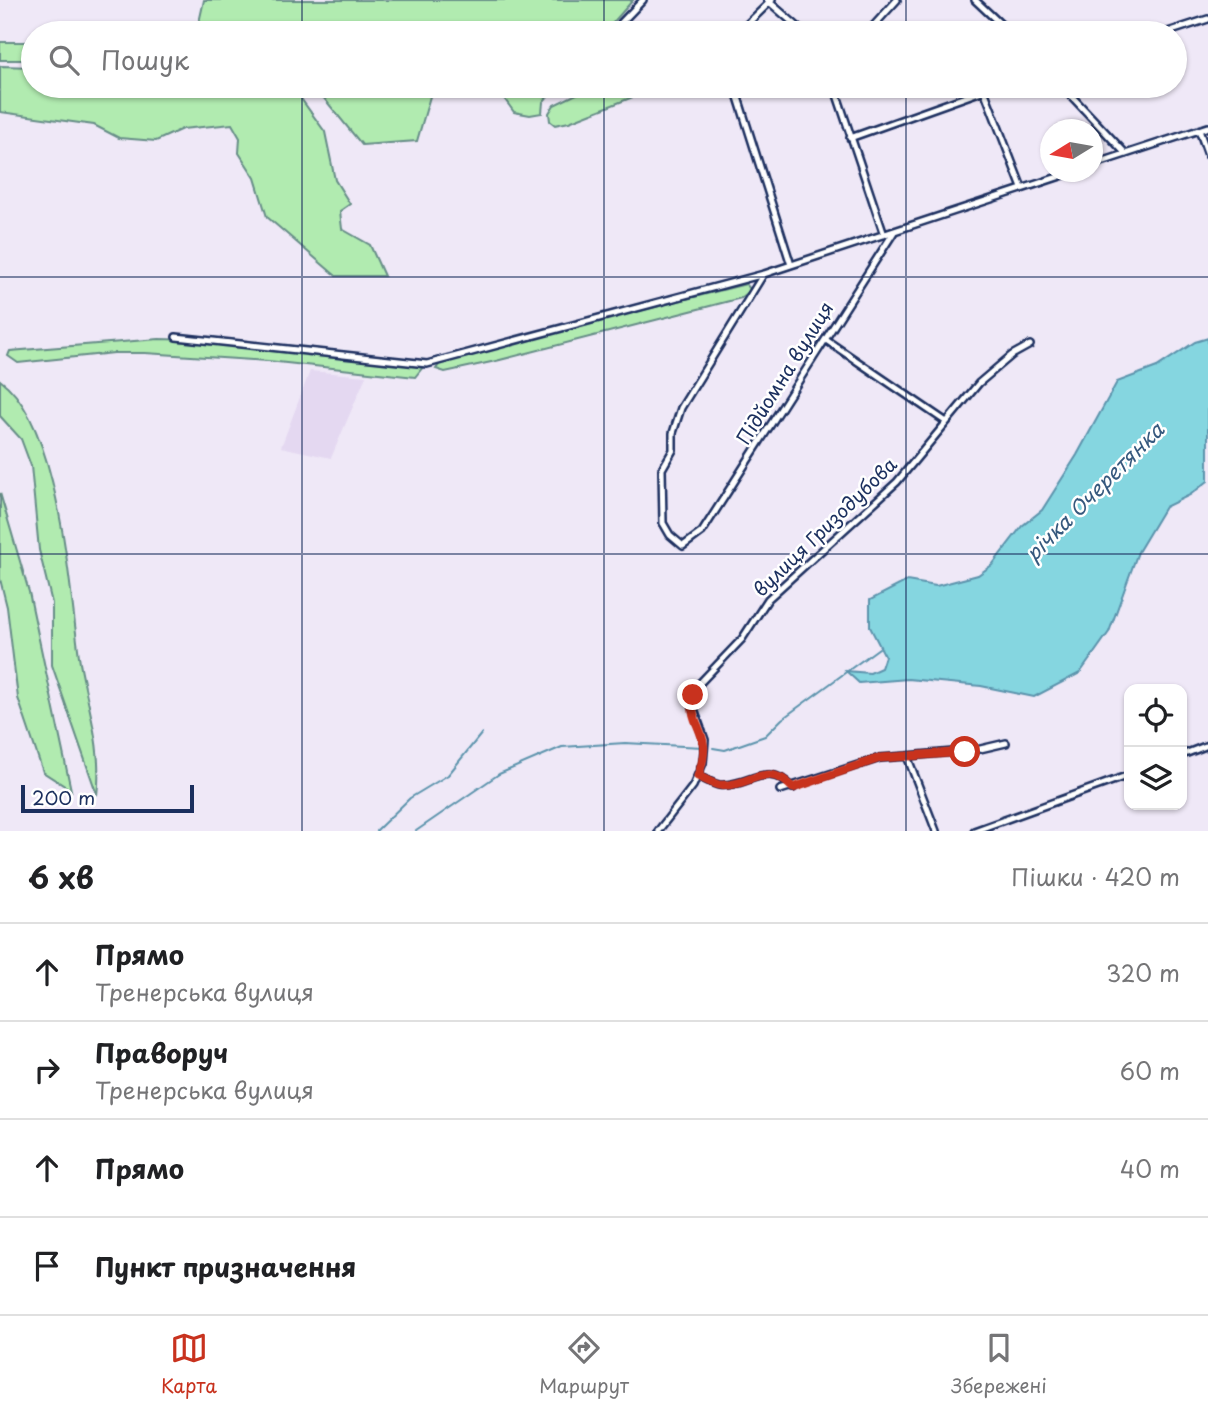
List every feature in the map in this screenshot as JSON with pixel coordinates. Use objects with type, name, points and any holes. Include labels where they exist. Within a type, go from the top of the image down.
[{"type":"street","points":[[623,21],[643,0]]},
{"type":"street","points":[[878,21],[897,0]]},
{"type":"street","points":[[975,0],[997,21]]},
{"type":"street","points":[[750,21],[770,1],[792,21]]},
{"type":"street","points":[[1187,26],[1208,19]]},
{"type":"street","points":[[738,98],[791,265]]},
{"type":"street","points":[[838,98],[884,235]]},
{"type":"street","points":[[850,138],[962,98]]},
{"type":"street","points":[[987,98],[1021,188]]},
{"type":"street","points":[[1074,98],[1126,154]]},
{"type":"street","points":[[1103,162],[1208,127]]},
{"type":"street","points":[[1199,130],[1208,155]]},
{"type":"street","points":[[176,337],[427,364],[764,274],[1040,182]]},
{"type":"street","name":"Підйомна вулиця","points":[[764,274],[681,408],[673,433],[673,450],[662,469],[661,513],[670,535],[683,546],[702,532],[894,232]]},
{"type":"street","points":[[826,340],[945,421]]},
{"type":"street","name":"вулиця Гризодубова","points":[[698,776],[706,751],[692,704],[695,690],[705,677],[741,639],[768,599],[897,482],[979,383],[1012,355],[1030,345]]},
{"type":"street","points":[[780,790],[880,758],[976,750],[1006,743]]},
{"type":"street","points":[[1187,753],[1208,745]]},
{"type":"street","points":[[907,756],[936,831]]},
{"type":"street","points":[[658,831],[698,776],[720,785],[770,774],[785,780],[793,788]]},
{"type":"street","points":[[974,831],[1124,777]]},
{"type":"shaded area","points":[[310,371],[366,376],[331,458],[281,447]]},
{"type":"green space","points":[[204,0],[633,0],[615,21],[199,21]]},
{"type":"green space","points":[[0,42],[21,42],[21,60],[0,60]]},
{"type":"green space","points":[[0,66],[21,67],[21,98],[302,98],[325,132],[335,180],[350,204],[340,211],[342,229],[370,245],[384,276],[336,276],[267,217],[255,178],[239,153],[240,138],[232,124],[182,129],[156,141],[119,138],[94,125],[0,112]]},
{"type":"green space","points":[[324,98],[430,98],[417,141],[362,145]]},
{"type":"green space","points":[[504,98],[546,98],[543,102],[542,113],[530,115],[514,112]]},
{"type":"green space","points":[[568,98],[630,98],[555,125],[550,121],[549,113],[554,105]]},
{"type":"green space","points":[[746,284],[751,290],[741,298],[496,361],[445,372],[436,369],[442,361]]},
{"type":"green space","points":[[159,339],[194,340],[423,367],[415,377],[268,361],[145,353],[114,353],[18,363],[8,356],[10,351]]},
{"type":"green space","points":[[0,380],[20,402],[37,433],[59,511],[80,663],[96,746],[97,795],[52,665],[52,603],[39,550],[31,466],[21,439],[0,416]]},
{"type":"green space","points":[[0,493],[29,592],[71,790],[43,772],[18,698],[7,607],[0,579]]},
{"type":"water","points":[[1208,338],[1208,481],[1190,495],[1165,507],[1138,552],[1109,632],[1080,673],[1034,697],[981,686],[908,679],[859,683],[846,671],[870,673],[881,668],[885,656],[870,627],[870,600],[907,581],[936,586],[978,575],[992,565],[1022,526],[1042,510],[1077,455],[1117,382],[1157,367],[1195,342]]},
{"type":"waterway","name":"річка Очеретянка","points":[[713,748],[725,750],[765,736],[782,719],[879,648]]},
{"type":"waterway","points":[[376,831],[410,798],[448,775],[482,733]]},
{"type":"waterway","name":"річка Очеретянка","points":[[416,831],[499,774],[562,747],[625,743],[703,747]]},
{"type":"route","points":[[693,695],[693,712],[705,740],[706,751],[698,776],[720,785],[770,774],[785,780],[793,788],[821,776],[880,758],[965,752]]}]
